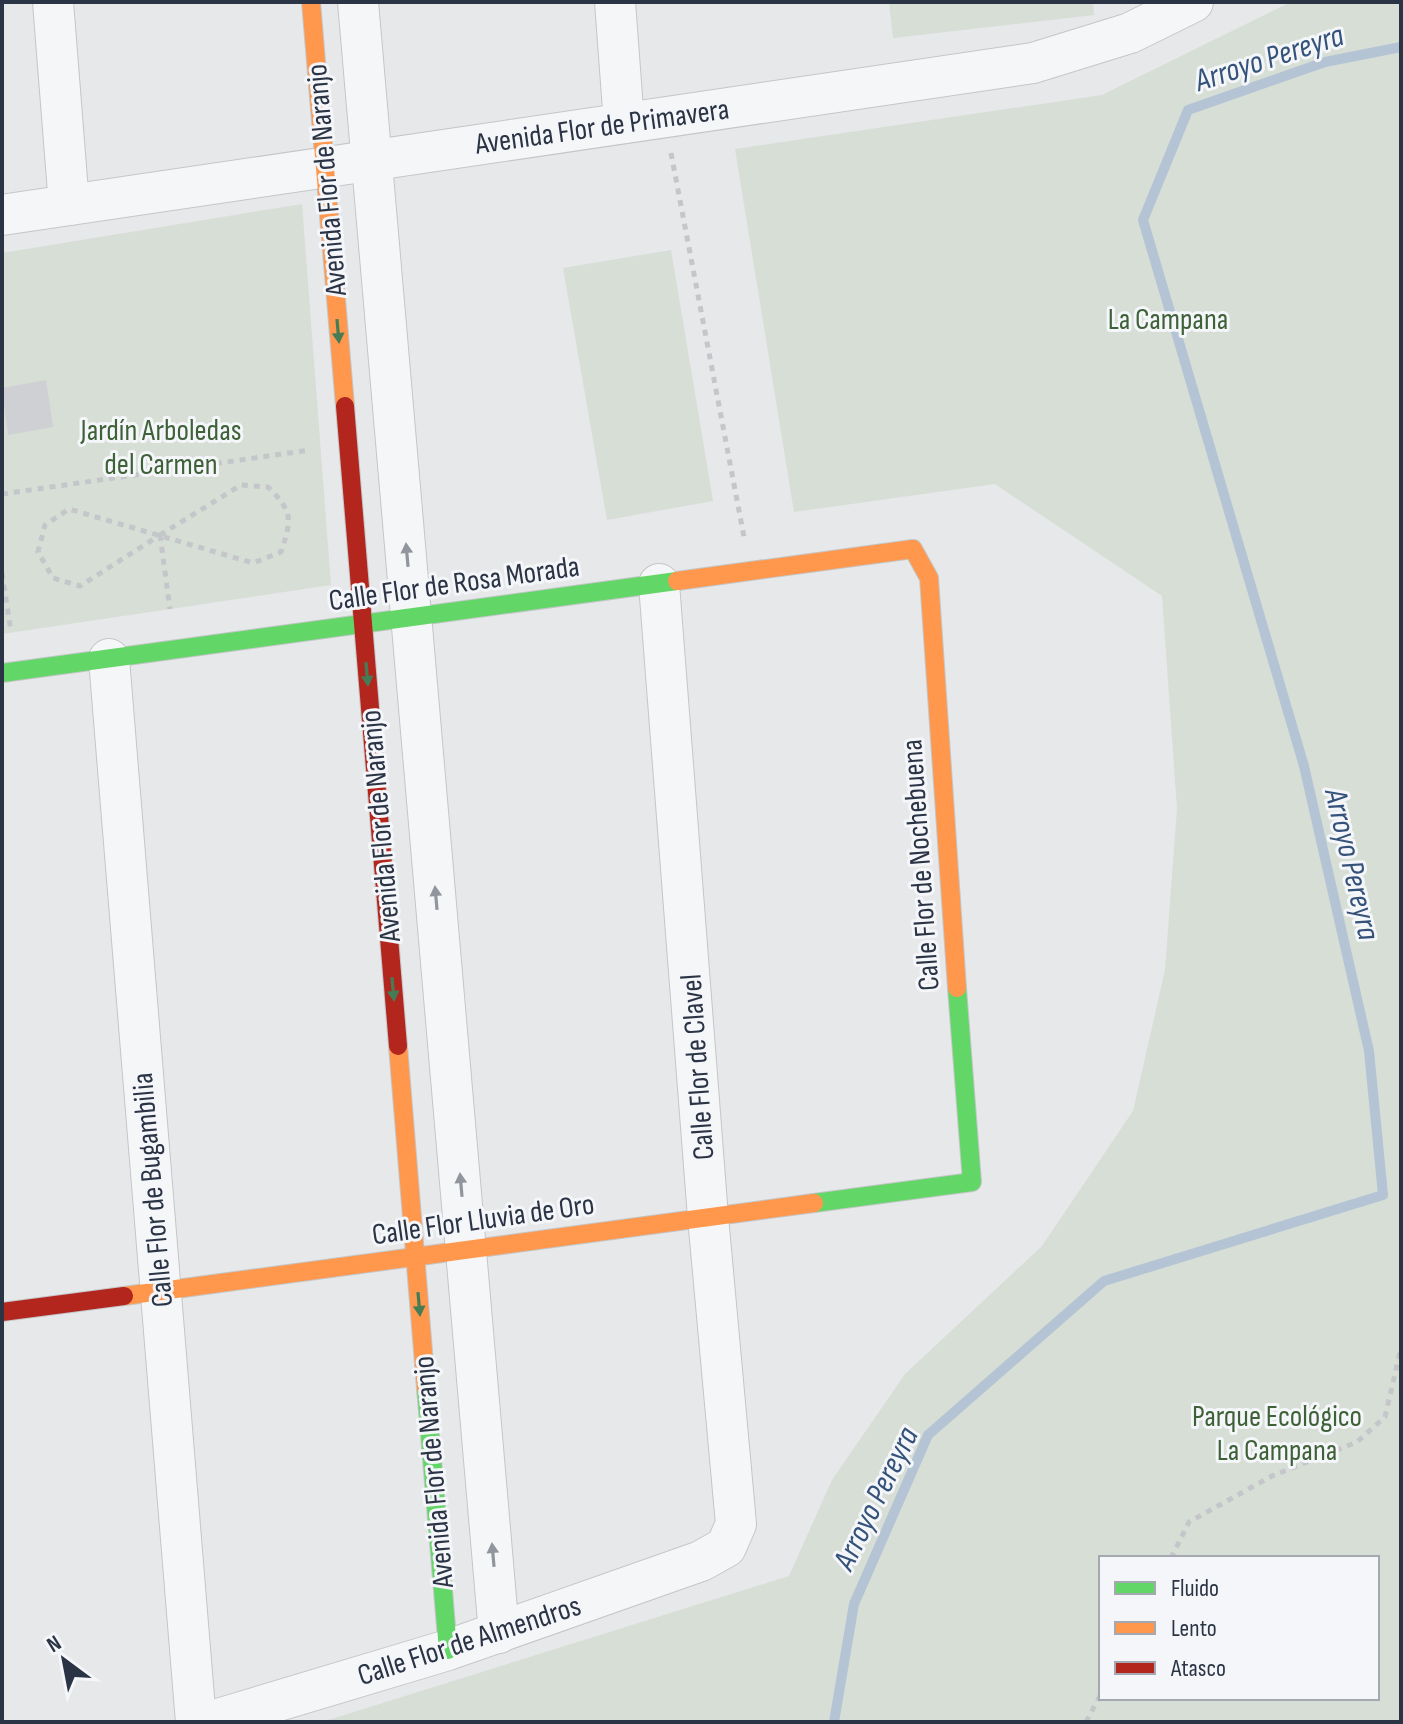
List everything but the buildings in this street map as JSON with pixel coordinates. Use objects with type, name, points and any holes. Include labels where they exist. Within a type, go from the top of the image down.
[{"type":"street","points":[[53,2],[69,205]]},
{"type":"street","name":"Avenida Flor de Naranjo","points":[[311,2],[448,1650]]},
{"type":"street","name":"Avenida Flor de Naranjo","points":[[358,2],[499,1633]]},
{"type":"street","points":[[615,2],[624,123]]},
{"type":"street","name":"Avenida Flor de Primavera","points":[[2,215],[1033,63],[1129,18],[1193,2]]},
{"type":"street","name":"Calle Flor de Rosa Morada","points":[[2,673],[913,549]]},
{"type":"street","name":"Calle Flor de Nochebuena","points":[[913,549],[929,578],[947,867],[972,1182]]},
{"type":"street","name":"Calle Flor de Clavel","points":[[659,584],[708,1217],[736,1524],[726,1547]]},
{"type":"street","name":"Calle Flor de Bugambilia","points":[[109,659],[196,1722]]},
{"type":"street","name":"Calle Flor Lluvia de Oro","points":[[2,1312],[972,1182]]},
{"type":"street","name":"Calle Flor de Almendros","points":[[208,1722],[499,1633],[701,1561],[726,1547]]},
{"type":"path","points":[[664,117],[750,571]]},
{"type":"path","points":[[2,494],[321,449]]},
{"type":"path","points":[[160,535],[80,586],[53,578],[38,552],[45,525],[69,509],[160,535],[253,563],[281,552],[291,525],[283,502],[268,487],[241,485],[160,535]]},
{"type":"path","points":[[160,535],[170,609]]},
{"type":"path","points":[[2,573],[11,632]]},
{"type":"path","points":[[1172,1556],[1189,1522],[1272,1476],[1357,1442],[1385,1417],[1401,1348]]},
{"type":"path","points":[[1086,1722],[1099,1698]]},
{"type":"green space","points":[[889,2],[1093,2],[1094,15],[893,38]]},
{"type":"green space","name":"La Campana","points":[[1291,2],[1401,2],[1401,1722],[322,1722],[789,1576],[832,1480],[905,1374],[1042,1246],[1133,1111],[1165,970],[1177,809],[1162,596],[995,484],[794,512],[735,149],[1102,95]]},
{"type":"green space","name":"Jardín Arboledas del Carmen","points":[[302,204],[331,585],[2,634],[2,253]]},
{"type":"green space","points":[[671,250],[713,501],[607,520],[563,268]]},
{"type":"waterway","name":"Arroyo Pereyra","points":[[834,1722],[854,1604],[928,1435],[1104,1281],[1383,1195],[1369,1051],[1304,766],[1143,220],[1188,110],[1325,62],[1401,47]]},
{"type":"traffic: fast","points":[[2,673],[677,581]]},
{"type":"traffic: fast","points":[[814,1203],[972,1182],[957,988]]},
{"type":"traffic: fast","points":[[426,1388],[448,1650]]},
{"type":"traffic: slow","points":[[311,2],[345,406]]},
{"type":"traffic: slow","points":[[677,581],[913,549],[929,578],[957,988]]},
{"type":"traffic: slow","points":[[398,1046],[426,1388]]},
{"type":"traffic: slow","points":[[124,1296],[814,1203]]},
{"type":"traffic: jam","points":[[345,406],[398,1046]]},
{"type":"traffic: jam","points":[[2,1312],[124,1296]]},
{"type":"park label","name":"Parque Ecológico La Campana","points":[[1277,1433]]}]
